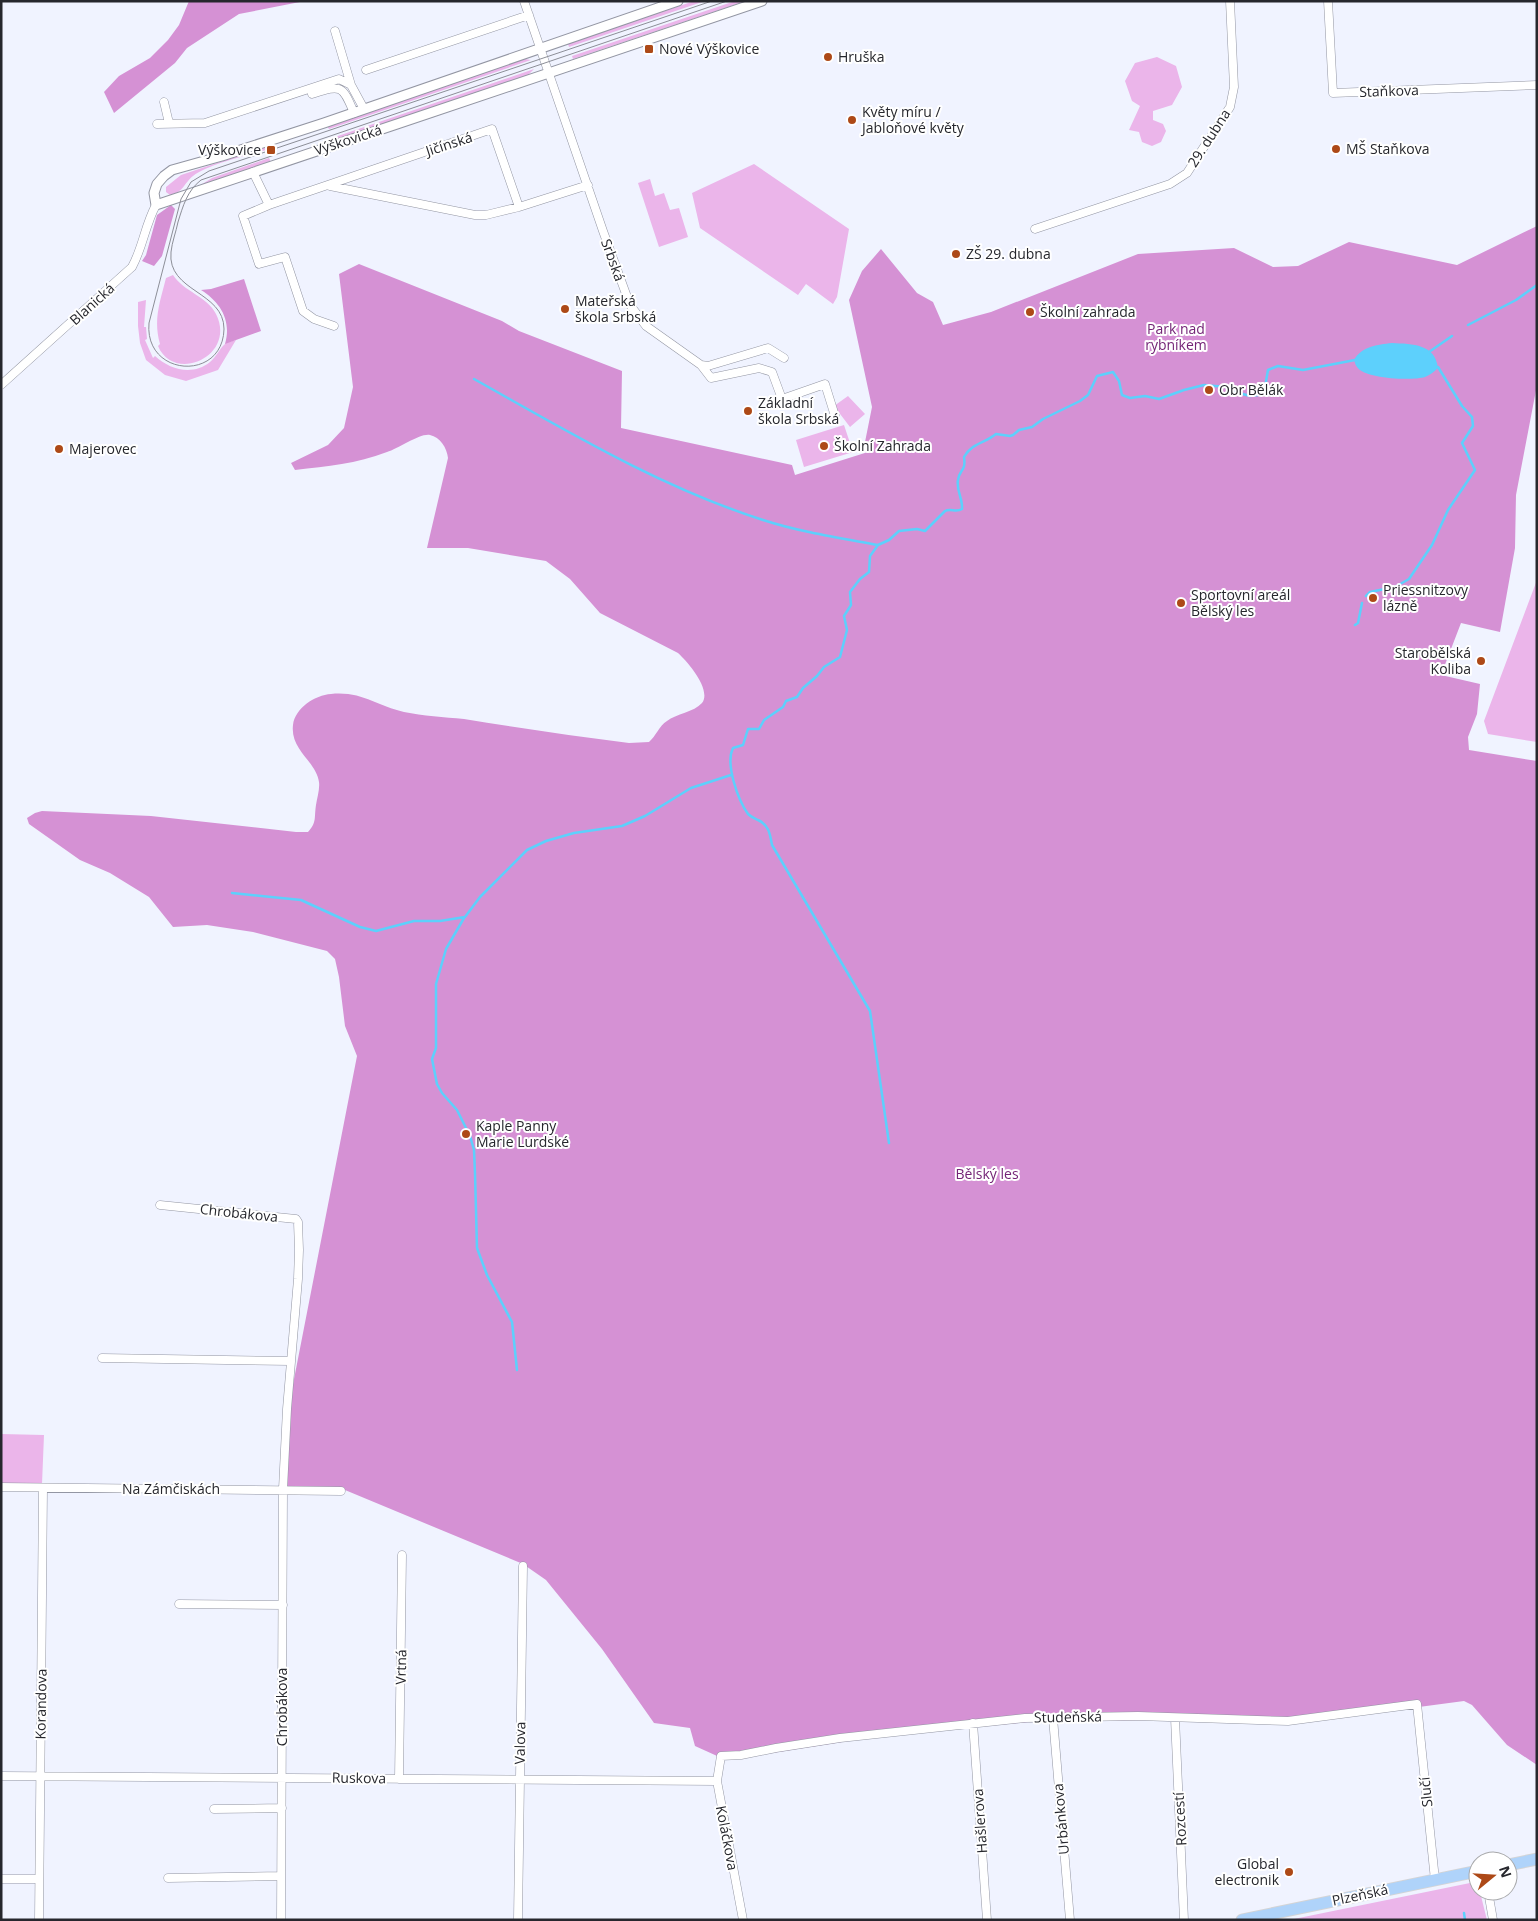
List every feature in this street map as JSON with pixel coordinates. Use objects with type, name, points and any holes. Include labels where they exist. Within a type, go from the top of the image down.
[{"type":"main road","points":[[1518,1863],[1537,1859]]},
{"type":"main road","name":"Plzeňská","points":[[1242,1920],[1468,1873]]},
{"type":"street","name":"Srbská","points":[[524,1],[630,305],[646,326],[701,364],[712,378],[759,368],[772,372],[782,399],[824,384],[835,416]]},
{"type":"street","name":"Výškovická","points":[[678,1],[354,113],[222,156],[172,170],[157,184],[154,193],[156,206],[253,172],[549,75],[762,1]]},
{"type":"street","name":"29. dubna","points":[[1035,229],[1170,184],[1187,173],[1230,107],[1234,87],[1230,1]]},
{"type":"street","name":"Staňkova","points":[[1328,1],[1333,93],[1537,85]]},
{"type":"street","points":[[366,70],[529,15]]},
{"type":"street","name":"Výškovická","points":[[335,30],[351,85],[364,109]]},
{"type":"street","points":[[156,124],[205,123],[339,79],[351,85]]},
{"type":"street","name":"Výškovická","points":[[312,94],[333,88],[342,90],[346,94],[354,113]]},
{"type":"street","points":[[164,102],[169,123]]},
{"type":"street","name":"Jičínská","points":[[334,326],[314,319],[303,311],[285,257],[259,264],[243,216],[269,205],[492,129],[519,207]]},
{"type":"street","points":[[253,172],[269,205]]},
{"type":"street","points":[[328,185],[475,215],[486,215],[519,207],[588,185]]},
{"type":"street","name":"Blanická","points":[[1,386],[132,267],[139,254],[149,218],[156,206]]},
{"type":"street","points":[[701,364],[708,366],[768,348],[784,358]]},
{"type":"street","name":"Chrobákova","points":[[160,1205],[296,1219],[298,1222],[299,1250],[290,1361],[283,1489],[281,1920]]},
{"type":"street","points":[[102,1358],[290,1361]]},
{"type":"street","name":"Na Zámčiskách","points":[[1,1487],[341,1491]]},
{"type":"street","name":"Korandova","points":[[39,1920],[43,1488]]},
{"type":"street","name":"Vrtná","points":[[399,1779],[402,1555]]},
{"type":"street","name":"Valova","points":[[518,1920],[523,1566]]},
{"type":"street","points":[[179,1604],[282,1605]]},
{"type":"street","name":"Studeňská","points":[[721,1756],[741,1755],[840,1738],[973,1723],[1053,1718],[1175,1718],[1288,1721],[1417,1704]]},
{"type":"street","name":"Slučí","points":[[1417,1704],[1435,1880]]},
{"type":"street","name":"Urbánkova","points":[[1053,1718],[1070,1920]]},
{"type":"street","name":"Rozcestí","points":[[1175,1718],[1184,1920]]},
{"type":"street","name":"Hašlerova","points":[[973,1723],[987,1920]]},
{"type":"street","name":"Koláčkova","points":[[721,1756],[716,1781],[744,1920]]},
{"type":"street","name":"Ruskova","points":[[1,1776],[716,1781]]},
{"type":"street","points":[[214,1809],[282,1808]]},
{"type":"street","points":[[168,1878],[281,1876]]},
{"type":"street","points":[[1,1879],[39,1880]]},
{"type":"street","points":[[1490,1901],[1493,1920]]},
{"type":"shaded area","points":[[694,1],[705,1],[569,47],[568,44]]},
{"type":"shaded area","points":[[735,1],[746,1],[573,59],[572,56]]},
{"type":"shaded area","points":[[1157,57],[1176,66],[1182,87],[1172,105],[1153,111],[1153,120],[1163,124],[1166,131],[1161,142],[1152,146],[1142,142],[1139,132],[1129,130],[1140,106],[1132,101],[1125,81],[1135,63]]},
{"type":"shaded area","points":[[525,59],[531,60],[329,129],[327,126]]},
{"type":"shaded area","points":[[534,69],[528,75],[333,141],[332,138]]},
{"type":"shaded area","points":[[265,147],[266,150],[228,161],[200,172],[174,194],[170,195],[166,192],[166,187],[181,175]]},
{"type":"shaded area","points":[[269,158],[271,162],[199,186],[212,178]]},
{"type":"shaded area","points":[[754,164],[849,229],[837,297],[833,304],[806,284],[798,295],[700,228],[692,193]]},
{"type":"shaded area","points":[[650,179],[655,196],[664,193],[670,210],[679,208],[688,237],[659,247],[638,183]]},
{"type":"shaded area","points":[[173,275],[183,286],[212,308],[216,314],[220,329],[218,342],[211,353],[201,360],[189,364],[177,363],[166,357],[158,346],[160,344],[157,319],[160,303],[166,278]]},
{"type":"shaded area","points":[[146,300],[144,327],[146,327],[147,339],[145,340],[153,358],[155,356],[175,368],[196,369],[210,362],[226,343],[236,340],[218,370],[186,381],[165,375],[146,360],[140,343],[138,302]]},
{"type":"shaded area","points":[[848,396],[865,414],[850,427],[834,406]]},
{"type":"shaded area","name":"Školní Zahrada","points":[[844,425],[853,452],[804,467],[796,440]]},
{"type":"shaded area","points":[[1537,580],[1537,742],[1488,734],[1484,721]]},
{"type":"shaded area","points":[[1,1434],[44,1435],[42,1484],[1,1484]]},
{"type":"shaded area","points":[[1468,1883],[1468,1901],[1482,1901],[1487,1920],[1289,1920]]},
{"type":"green space","points":[[189,1],[305,1],[239,14],[187,48],[175,63],[114,113],[104,92],[119,76],[150,58],[168,40],[179,25]]},
{"type":"green space","points":[[171,205],[175,209],[162,256],[154,266],[142,261],[146,255],[157,215]]},
{"type":"green space","name":"Bělský les","points":[[1537,226],[1537,385],[1516,495],[1515,548],[1500,632],[1461,623],[1441,675],[1480,684],[1477,714],[1468,737],[1469,750],[1537,761],[1537,1765],[1507,1745],[1472,1705],[1464,1701],[1291,1724],[1152,1720],[1028,1722],[874,1737],[726,1760],[695,1746],[690,1728],[654,1723],[602,1649],[546,1580],[523,1564],[345,1490],[280,1486],[288,1410],[357,1056],[345,1026],[335,959],[327,951],[253,932],[207,925],[173,927],[149,897],[110,873],[80,860],[29,824],[27,818],[42,811],[151,816],[308,832],[315,820],[319,782],[313,768],[295,742],[293,725],[302,708],[312,700],[325,695],[352,695],[411,713],[629,743],[649,742],[664,723],[699,706],[704,697],[704,691],[698,676],[678,653],[600,613],[570,579],[546,561],[468,548],[427,548],[448,458],[446,450],[434,436],[421,436],[392,450],[364,459],[295,470],[291,463],[328,445],[344,428],[353,387],[339,274],[359,264],[502,321],[519,331],[622,371],[621,428],[792,465],[795,475],[868,452],[865,442],[872,407],[849,300],[862,271],[881,249],[917,293],[933,302],[943,325],[991,312],[1138,254],[1234,248],[1273,267],[1298,266],[1349,242],[1457,265]]},
{"type":"green space","points":[[244,279],[261,331],[225,344],[227,327],[223,312],[214,300],[201,290],[211,289]]},
{"type":"water","points":[[1392,343],[1415,345],[1428,350],[1436,360],[1438,368],[1425,377],[1400,379],[1369,374],[1356,366],[1354,360],[1361,352],[1370,347]]},
{"type":"waterway","points":[[1468,325],[1516,300],[1537,285]]},
{"type":"waterway","points":[[1429,352],[1452,336]]},
{"type":"waterway","points":[[889,1143],[870,1011],[772,845],[767,827],[749,815],[744,808],[732,772],[731,755],[733,748],[743,745],[748,729],[759,729],[764,720],[783,707],[786,701],[797,697],[803,688],[824,667],[840,657],[847,630],[844,616],[851,605],[850,592],[860,579],[869,572],[870,556],[878,545],[889,540],[899,531],[917,529],[925,531],[945,511],[958,511],[962,509],[958,480],[964,468],[964,457],[975,446],[996,434],[1010,436],[1019,430],[1032,427],[1088,395],[1097,376],[1113,372],[1119,381],[1122,395],[1130,398],[1145,396],[1159,399],[1204,385],[1226,387],[1232,391],[1250,396],[1258,395],[1265,387],[1268,370],[1278,366],[1303,370],[1355,360]]},
{"type":"waterway","points":[[1366,596],[1370,592],[1395,587],[1409,579],[1432,545],[1448,510],[1475,470],[1462,443],[1473,426],[1472,417],[1462,406],[1438,367]]},
{"type":"waterway","points":[[474,379],[615,457],[725,507],[791,528],[878,545]]},
{"type":"waterway","points":[[1355,625],[1358,623],[1362,603]]},
{"type":"waterway","points":[[232,893],[301,900],[360,927],[376,931],[414,921],[440,921],[465,917],[480,897],[527,850],[546,841],[574,833],[622,826],[645,816],[691,788],[731,775]]},
{"type":"waterway","points":[[464,918],[446,949],[436,984],[436,1048],[432,1059],[437,1084],[442,1093],[457,1110],[470,1136],[474,1150],[477,1248],[487,1275],[512,1322],[517,1370]]},
{"type":"waterway","points":[[1464,1913],[1465,1920]]},
{"type":"tram line","points":[[712,1],[209,171],[191,182],[181,199],[149,323],[151,341],[158,354],[170,363],[184,366],[199,365],[211,358],[220,346],[224,329],[222,316],[206,298],[178,276],[172,265],[171,252],[182,210],[189,194],[201,180],[727,1]]},
{"type":"place","name":"Nové Výškovice","points":[[649,49]]},
{"type":"place","name":"Hruška","points":[[828,57]]},
{"type":"place","name":"Květy míru / Jabloňové květy","points":[[852,120]]},
{"type":"place","name":"MŠ Staňkova","points":[[1336,149]]},
{"type":"place","name":"Výškovice","points":[[271,150]]},
{"type":"place","name":"ZŠ 29. dubna","points":[[956,254]]},
{"type":"place","name":"Mateřská škola Srbská","points":[[565,309]]},
{"type":"place","name":"Školní zahrada","points":[[1030,312]]},
{"type":"place","name":"Obr Bělák","points":[[1209,390]]},
{"type":"place","name":"Základní škola Srbská","points":[[748,411]]},
{"type":"place","name":"Školní Zahrada","points":[[824,446]]},
{"type":"place","name":"Majerovec","points":[[59,449]]},
{"type":"place","name":"Priessnitzovy lázně","points":[[1373,598]]},
{"type":"place","name":"Sportovní areál Bělský les","points":[[1181,603]]},
{"type":"place","name":"Starobělská Koliba","points":[[1481,661]]},
{"type":"place","name":"Kaple Panny Marie Lurdské","points":[[466,1134]]},
{"type":"place","name":"Global electronik","points":[[1289,1872]]},
{"type":"park label","name":"Park nad rybníkem","points":[[1176,338]]}]
